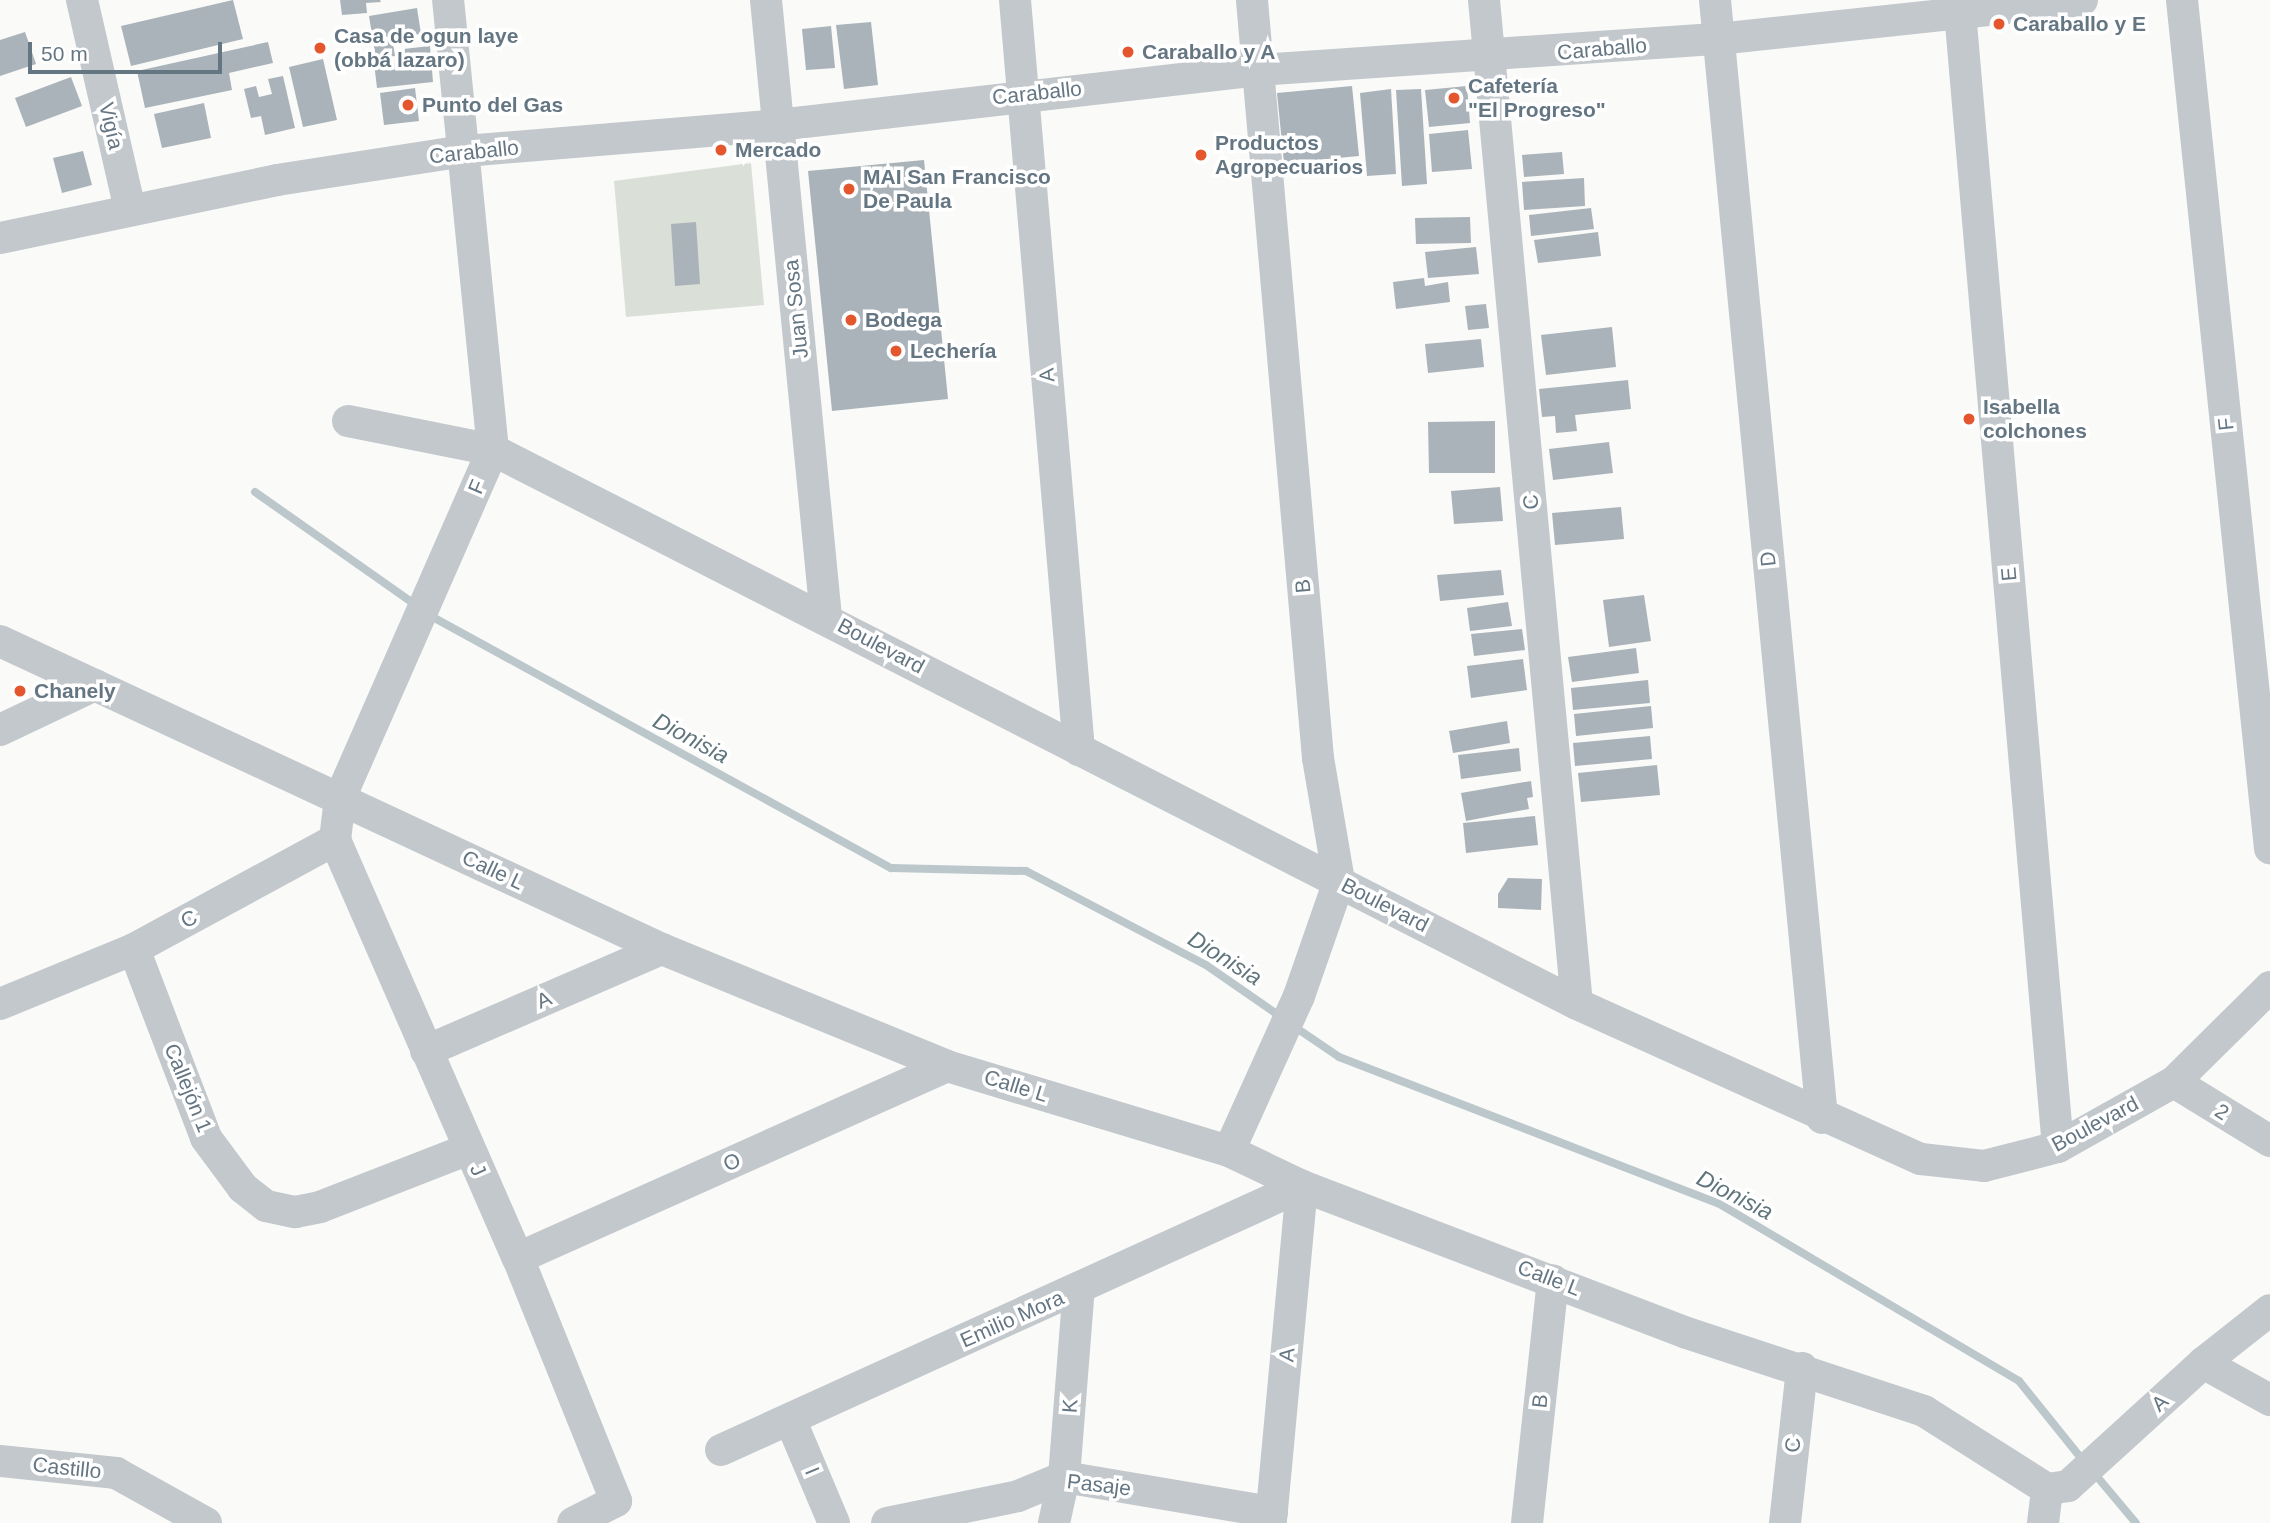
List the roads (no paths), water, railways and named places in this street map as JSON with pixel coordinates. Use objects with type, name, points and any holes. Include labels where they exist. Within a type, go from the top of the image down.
[{"type":"street","name":"Vigía","points":[[82,0],[130,210]]},
{"type":"street","name":"F","points":[[340,799],[393,670],[445,563],[494,450],[448,0]]},
{"type":"street","name":"Juan Sosa","points":[[766,0],[826,618]]},
{"type":"street","name":"A","points":[[1015,0],[1079,750]]},
{"type":"street","name":"B","points":[[1229,1150],[1299,996],[1339,881],[1318,758],[1252,0]]},
{"type":"street","name":"C","points":[[1484,0],[1577,1004]]},
{"type":"street","name":"D","points":[[1715,0],[1822,1118]]},
{"type":"street","name":"Caraballo","points":[[0,238],[277,180],[465,152],[778,125],[1024,94],[1259,70],[1489,58],[1718,39],[1960,5],[2081,0]]},
{"type":"street","name":"F","points":[[2182,0],[2270,848]]},
{"type":"street","name":"E","points":[[1960,5],[2058,1147]]},
{"type":"street","name":"Boulevard","points":[[348,421],[494,450],[1577,1004],[1822,1118],[1921,1159],[1984,1166],[2058,1147],[2174,1082],[2270,987]]},
{"type":"street","name":"Calle L","points":[[0,640],[662,949],[947,1066],[1229,1150],[1302,1186],[1687,1333],[1802,1368],[1924,1411],[2058,1487]]},
{"type":"street","points":[[0,730],[95,685]]},
{"type":"street","points":[[335,840],[340,799]]},
{"type":"street","name":"C","points":[[0,1004],[134,949],[335,840]]},
{"type":"street","name":"J","points":[[335,840],[518,1258],[616,1501],[573,1523]]},
{"type":"street","name":"Callejón 1","points":[[134,949],[206,1138],[243,1188],[266,1206],[295,1212],[320,1207],[469,1149]]},
{"type":"street","name":"A","points":[[426,1051],[662,949]]},
{"type":"street","name":"O","points":[[518,1258],[947,1066]]},
{"type":"street","name":"2","points":[[2174,1082],[2270,1141]]},
{"type":"street","name":"A","points":[[1272,1518],[1302,1186]]},
{"type":"street","name":"Emilio Mora","points":[[721,1450],[1302,1186]]},
{"type":"street","name":"B","points":[[1527,1523],[1553,1280]]},
{"type":"street","name":"K","points":[[1054,1523],[1064,1478],[1079,1288]]},
{"type":"street","name":"A","points":[[2058,1487],[2105,1454],[2203,1363],[2270,1310]]},
{"type":"street","points":[[2203,1363],[2270,1400]]},
{"type":"street","name":"C","points":[[1785,1523],[1802,1368]]},
{"type":"street","name":"I","points":[[790,1419],[834,1523]]},
{"type":"street","name":"Castillo","points":[[0,1461],[116,1473],[206,1523]]},
{"type":"street","name":"Pasaje","points":[[887,1523],[1018,1496],[1064,1478],[1272,1518]]},
{"type":"street","points":[[2043,1523],[2058,1487]]},
{"type":"waterway","name":"Dionisia","points":[[255,492],[416,605]]},
{"type":"waterway","name":"Dionisia","points":[[429,615],[891,868],[1026,871],[1206,965],[1281,1017]]},
{"type":"waterway","name":"Dionisia","points":[[1292,1025],[1339,1057],[1718,1203],[2019,1381],[2085,1463]]},
{"type":"waterway","name":"Dionisia","points":[[2094,1473],[2136,1523]]},
{"type":"place","name":"Caraballo y E","points":[[1999,24]]},
{"type":"place","name":"Casa de ogun laye (obbá lazaro)","points":[[320,48]]},
{"type":"place","name":"Caraballo y A","points":[[1128,52]]},
{"type":"place","name":"Cafetería \"El Progreso\"","points":[[1454,98]]},
{"type":"place","name":"Punto del Gas","points":[[408,105]]},
{"type":"place","name":"Mercado","points":[[721,150]]},
{"type":"place","name":"Productos Agropecuarios","points":[[1201,155]]},
{"type":"place","name":"MAI San Francisco De Paula","points":[[849,189]]},
{"type":"place","name":"Bodega","points":[[851,320]]},
{"type":"place","name":"Lechería","points":[[896,351]]},
{"type":"place","name":"Isabella colchones","points":[[1969,419]]},
{"type":"place","name":"Chanely","points":[[20,691]]}]
